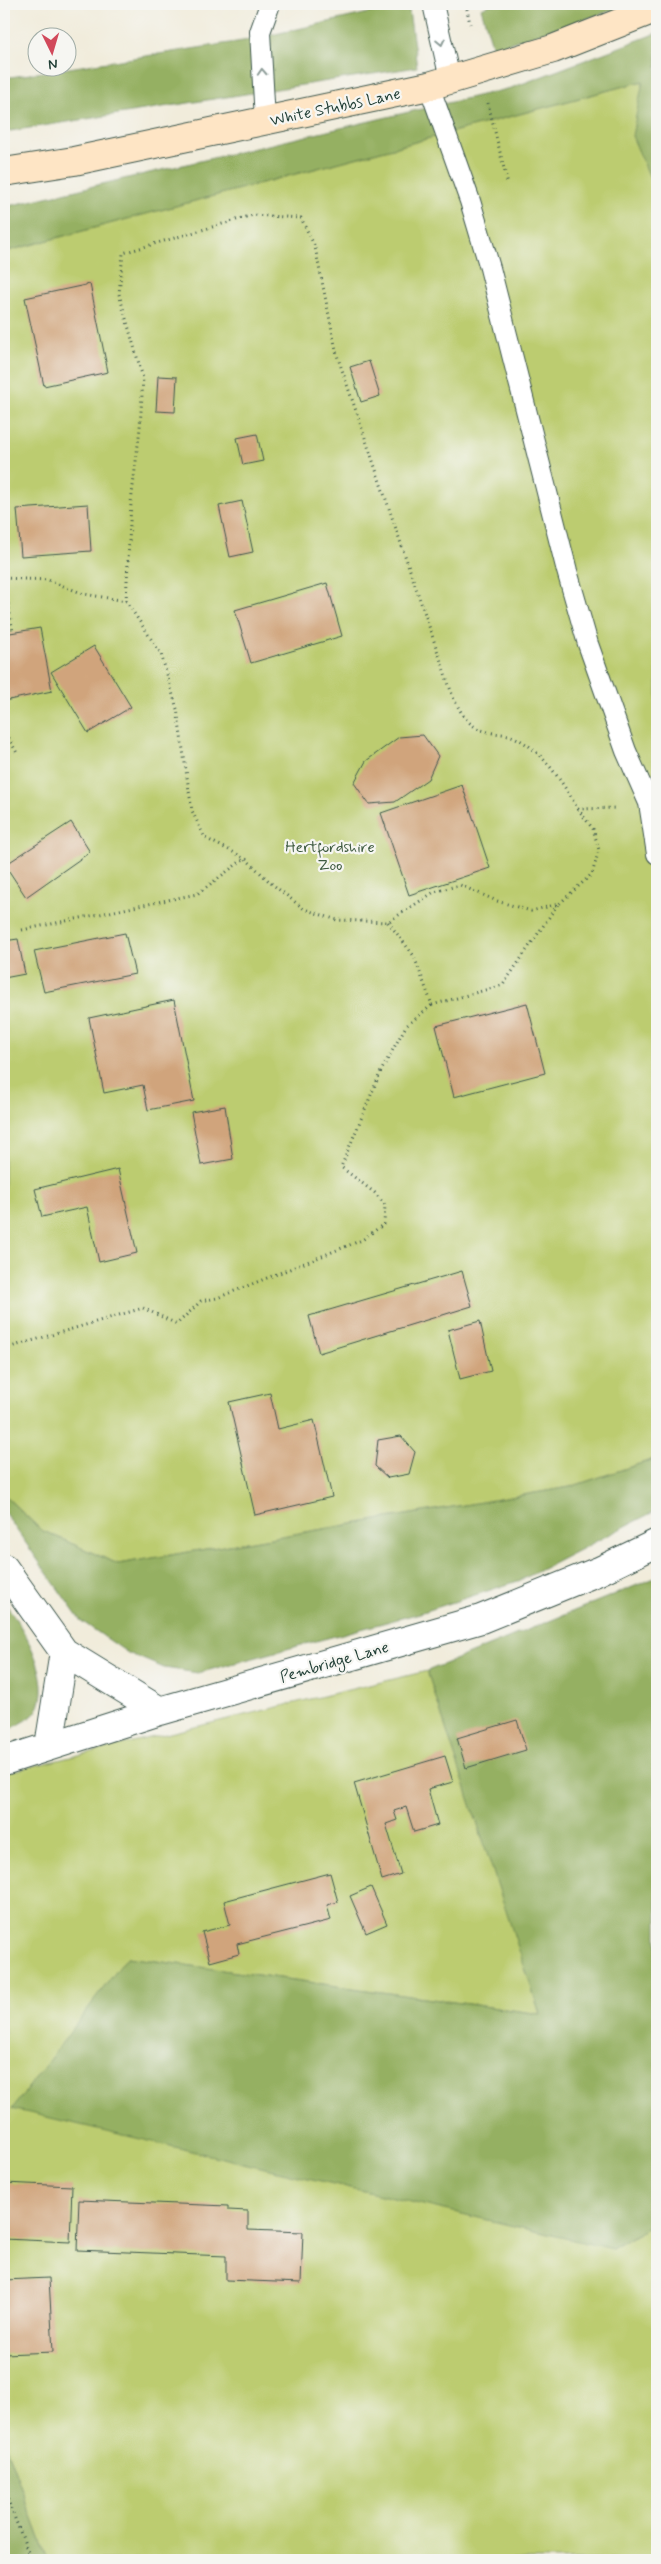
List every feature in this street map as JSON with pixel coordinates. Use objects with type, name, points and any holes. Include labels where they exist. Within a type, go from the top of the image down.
[{"type":"street","name":"White Stubbs Lane","points":[[4,172],[74,160],[439,83],[553,49],[657,8]]},
{"type":"street","name":"Pembridge Lane","points":[[4,1761],[160,1711],[481,1619],[599,1571],[657,1543]]},
{"type":"street","points":[[4,1568],[64,1652],[160,1711]]},
{"type":"street","points":[[49,1746],[64,1652]]},
{"type":"lane","points":[[265,120],[260,32],[270,4]]},
{"type":"lane","points":[[433,4],[439,83],[490,268],[567,571],[598,671],[626,751],[649,803],[657,854]]},
{"type":"path","points":[[4,1349],[143,1308],[177,1324],[201,1301],[217,1298],[362,1240],[384,1224],[385,1205],[376,1193],[341,1167],[381,1072],[406,1026],[432,1005],[503,985],[558,904],[592,874],[599,850],[593,829],[578,809],[557,774],[532,749],[515,737],[484,732],[465,720],[453,697],[355,412],[337,355],[314,248],[301,218],[253,215],[123,253],[118,294],[143,378],[140,428],[131,503],[126,601],[160,654],[177,709],[192,811],[205,838],[245,858],[272,884],[304,909],[337,920],[388,922],[434,892],[460,885],[497,901],[531,911],[558,904]]},
{"type":"path","points":[[12,632],[4,578],[48,580],[84,594],[126,601]]},
{"type":"path","points":[[4,729],[18,755]]},
{"type":"path","points":[[578,809],[618,808]]},
{"type":"path","points":[[22,930],[197,894],[245,858]]},
{"type":"path","points":[[388,922],[414,956],[432,1005]]},
{"type":"path","points":[[4,2490],[31,2560]]},
{"type":"green space","points":[[408,4],[417,67],[4,132],[4,78],[28,74],[28,78],[78,78],[78,67],[249,40]]},
{"type":"green space","points":[[492,4],[633,4],[493,48],[481,8]]},
{"type":"green space","points":[[657,33],[657,194],[632,136],[643,81],[4,252],[4,207],[511,88]]},
{"type":"green space","name":"Hertfordshire Zoo","points":[[657,75],[657,1458],[570,1487],[118,1564],[41,1530],[4,1495],[4,252],[643,81]]},
{"type":"green space","points":[[657,1458],[657,1510],[521,1580],[420,1613],[198,1673],[164,1668],[128,1653],[80,1620],[4,1512],[4,1495],[41,1530],[118,1564],[570,1487]]},
{"type":"green space","points":[[657,1577],[657,2222],[612,2249],[12,2109],[127,1957],[540,2014],[427,1671]]},
{"type":"green space","points":[[4,1602],[34,1654],[42,1685],[41,1700],[36,1712],[26,1721],[4,1733]]},
{"type":"green space","points":[[427,1671],[541,2014],[127,1957],[612,2249],[657,2222],[657,2560],[48,2560],[4,2442],[4,1773]]},
{"type":"green space","points":[[4,2442],[48,2560],[4,2560]]},
{"type":"building","points":[[90,284],[108,372],[44,386],[25,298]]},
{"type":"building","points":[[369,361],[380,396],[361,402],[350,367]]},
{"type":"building","points":[[158,376],[177,377],[175,412],[156,411]]},
{"type":"building","points":[[257,434],[263,461],[243,465],[237,438]]},
{"type":"building","points":[[242,501],[253,552],[230,557],[219,506]]},
{"type":"building","points":[[88,504],[91,551],[21,556],[17,509]]},
{"type":"building","points":[[327,583],[342,636],[251,663],[235,610]]},
{"type":"building","points":[[40,628],[52,691],[4,701],[4,634]]},
{"type":"building","points":[[94,646],[131,707],[88,733],[51,672]]},
{"type":"building","points":[[423,735],[438,756],[428,779],[395,802],[369,804],[354,783],[366,761],[399,737]]},
{"type":"building","points":[[462,785],[490,868],[409,895],[381,813]]},
{"type":"building","points":[[71,822],[90,852],[26,897],[5,865]]},
{"type":"building","points":[[125,933],[135,974],[44,992],[34,951]]},
{"type":"building","points":[[18,939],[25,974],[4,978],[4,941]]},
{"type":"building","points":[[174,1000],[194,1101],[148,1110],[143,1085],[104,1093],[89,1018]]},
{"type":"building","points":[[527,1003],[545,1073],[454,1097],[436,1026]]},
{"type":"building","points":[[225,1106],[233,1159],[201,1165],[191,1112]]},
{"type":"building","points":[[118,1169],[137,1253],[99,1262],[87,1207],[42,1217],[35,1189]]},
{"type":"building","points":[[462,1271],[472,1306],[319,1353],[309,1316]]},
{"type":"building","points":[[480,1321],[491,1371],[460,1379],[448,1330]]},
{"type":"building","points":[[270,1393],[278,1429],[314,1420],[332,1497],[255,1515],[229,1402]]},
{"type":"building","points":[[401,1436],[415,1452],[409,1474],[388,1478],[375,1466],[378,1440]]},
{"type":"building","points":[[517,1720],[526,1750],[466,1768],[457,1738]]},
{"type":"building","points":[[445,1756],[453,1782],[428,1789],[438,1825],[414,1832],[406,1807],[394,1811],[397,1820],[386,1824],[401,1874],[382,1880],[354,1783]]},
{"type":"building","points":[[330,1873],[338,1902],[327,1905],[331,1920],[237,1944],[239,1954],[210,1962],[202,1932],[230,1925],[224,1901]]},
{"type":"building","points":[[371,1887],[387,1924],[366,1933],[350,1896]]},
{"type":"building","points":[[4,2183],[72,2186],[70,2242],[4,2239]]},
{"type":"building","points":[[79,2200],[228,2206],[228,2210],[248,2211],[248,2230],[303,2232],[301,2283],[226,2280],[226,2256],[77,2250]]},
{"type":"building","points":[[49,2278],[53,2352],[4,2354],[4,2280]]}]
